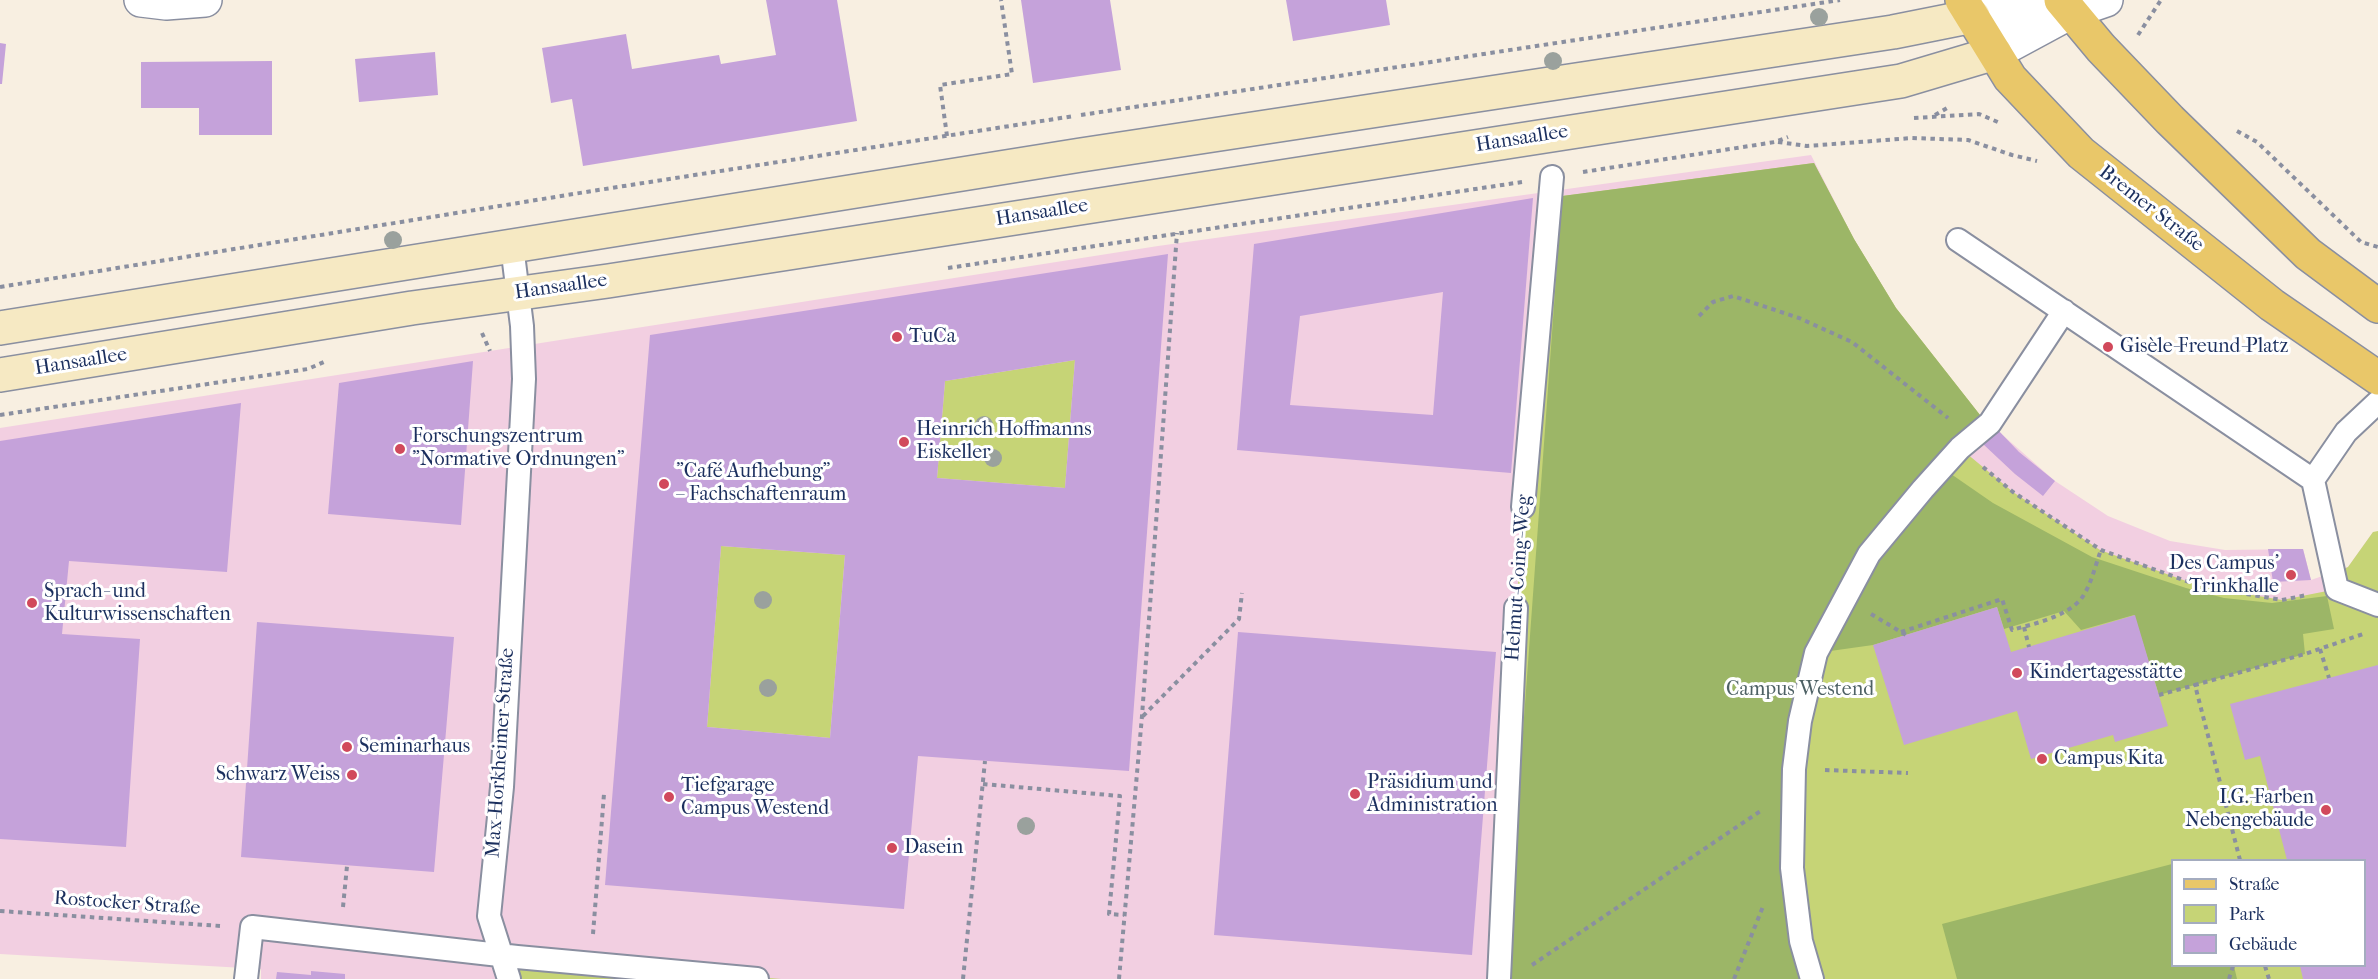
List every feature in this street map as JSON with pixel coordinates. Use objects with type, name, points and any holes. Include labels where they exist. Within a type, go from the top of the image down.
[{"type":"main road","points":[[2066,6],[2101,48],[2170,120],[2308,254],[2378,306]]},
{"type":"main road","name":"Bremer Straße","points":[[1968,8],[2010,78],[2080,153],[2272,305],[2378,378]]},
{"type":"main road","name":"Hansaallee","points":[[0,328],[1082,155],[1870,35],[1968,8]]},
{"type":"main road","name":"Hansaallee","points":[[0,375],[518,293],[1901,81],[1995,53]]},
{"type":"street","points":[[141,0],[166,3],[205,0]]},
{"type":"street","name":"Hansaallee","points":[[1968,8],[2066,6],[2106,0]]},
{"type":"street","name":"Hansaallee","points":[[1995,53],[2066,6]]},
{"type":"lane","name":"Helmut-Coing-Weg","points":[[1523,507],[1552,177]]},
{"type":"lane","points":[[1958,240],[2313,480],[2346,592],[2378,605]]},
{"type":"lane","name":"Max-Horkheimer-Straße","points":[[508,979],[489,916],[501,787],[524,379],[512,246]]},
{"type":"lane","points":[[1812,979],[1801,941],[1792,868],[1794,779],[1800,721],[1816,653],[1869,554],[1923,489],[1966,443],[1990,423],[2064,311]]},
{"type":"lane","points":[[2313,480],[2346,432],[2378,402]]},
{"type":"lane","name":"Helmut-Coing-Weg","points":[[1498,979],[1516,608]]},
{"type":"lane","points":[[246,979],[252,927],[502,955],[757,979]]},
{"type":"path","points":[[947,136],[940,85],[1012,74],[1001,0]]},
{"type":"path","points":[[2106,0],[2137,36]]},
{"type":"path","points":[[1934,116],[1979,114],[2006,125]]},
{"type":"path","points":[[2227,126],[2257,142],[2361,242],[2378,248]]},
{"type":"path","name":"Hansaallee","points":[[941,269],[1776,142],[1807,146],[1912,138],[1968,140],[2012,156],[2044,163]]},
{"type":"path","points":[[1119,979],[1142,716],[1177,233]]},
{"type":"path","points":[[1699,316],[1713,302],[1733,296],[1799,318],[1852,342],[1889,370],[1966,443],[2013,492],[2101,550],[2200,586],[2282,600],[2346,592],[2363,634],[2320,649],[2158,694]]},
{"type":"path","name":"Hansaallee","points":[[0,416],[308,369]]},
{"type":"path","name":"Helmut-Coing-Weg","points":[[1516,608],[1523,507]]},
{"type":"path","points":[[1901,632],[2002,599],[2012,630],[2069,609],[2081,599],[2101,550]]},
{"type":"path","points":[[1142,716],[1239,619],[1242,594]]},
{"type":"path","points":[[1846,598],[1906,635]]},
{"type":"path","points":[[2024,627],[2029,646]]},
{"type":"path","points":[[2320,649],[2329,678]]},
{"type":"path","points":[[2195,685],[2239,859]]},
{"type":"path","points":[[963,979],[985,761]]},
{"type":"path","points":[[1527,968],[1794,779],[1908,773]]},
{"type":"path","points":[[983,784],[1120,796],[1109,914],[1124,915]]},
{"type":"path","points":[[590,964],[604,794]]},
{"type":"path","points":[[340,938],[347,866]]},
{"type":"path","points":[[1734,979],[1769,893],[1792,868]]},
{"type":"path","name":"Rostocker Straße","points":[[0,911],[252,927]]},
{"type":"shaded area","points":[[1811,155],[1854,239],[1896,308],[1980,415],[2055,481],[2108,516],[2170,541],[2225,550],[2303,549],[2311,580],[2348,567],[2373,532],[2378,979],[261,979],[261,969],[0,954],[0,428],[1158,246]]},
{"type":"green space","name":"Campus Westend","points":[[1814,163],[1854,239],[1896,308],[1980,415],[1990,423],[1960,448],[2013,492],[2100,550],[2200,586],[2282,600],[2337,589],[2333,574],[2348,567],[2373,532],[2378,531],[2378,979],[1499,979],[1516,608],[1550,195],[1563,196]]},
{"type":"green space","name":"Campus Westend","points":[[1814,163],[1854,239],[1896,308],[1980,415],[1939,460],[1951,474],[1993,503],[2092,557],[2186,588],[2224,598],[2272,603],[2327,596],[2334,629],[2303,634],[2305,654],[2159,695],[2134,615],[2081,630],[2064,611],[2004,629],[1997,607],[1873,645],[1816,653],[1794,769],[1812,979],[1505,979],[1562,196]]},
{"type":"green space","points":[[1075,360],[1065,488],[937,478],[945,381]]},
{"type":"green space","points":[[721,546],[845,555],[830,738],[707,727]]},
{"type":"green space","points":[[2171,864],[2171,967],[2234,967],[2237,979],[1957,979],[1942,924]]},
{"type":"green space","points":[[517,957],[781,979],[515,979]]},
{"type":"building","points":[[766,0],[837,0],[857,121],[583,166],[572,99],[551,103],[542,48],[626,34],[632,69],[719,55],[721,64],[776,55]]},
{"type":"building","points":[[1021,0],[1110,0],[1121,70],[1033,83]]},
{"type":"building","points":[[1286,0],[1386,0],[1390,25],[1293,41]]},
{"type":"building","points":[[0,43],[6,44],[2,84],[0,84]]},
{"type":"building","points":[[435,52],[438,95],[359,102],[355,59]]},
{"type":"building","points":[[272,61],[272,135],[199,135],[199,108],[141,108],[141,62]]},
{"type":"building","points":[[1533,198],[1511,473],[1237,450],[1254,244]],"holes":[[[1443,292],[1433,415],[1290,405],[1300,316]]]},
{"type":"building","points":[[1168,254],[1129,771],[918,756],[904,909],[605,885],[650,335]],"holes":[[[1075,360],[1065,488],[937,478],[945,381]],[[721,546],[845,555],[830,738],[707,727]]]},
{"type":"building","name":"Forschungszentrum \"Normative Ordnungen\"","points":[[473,361],[461,525],[328,514],[339,383]]},
{"type":"building","name":"Sprach- und Kulturwissenschaften","points":[[241,403],[227,572],[69,561],[62,634],[140,639],[126,847],[0,839],[0,441]]},
{"type":"building","points":[[1997,429],[2019,452],[2055,481],[2043,496],[1983,444]]},
{"type":"building","points":[[2268,549],[2303,549],[2311,580],[2273,582]]},
{"type":"building","name":"Kindertagesstätte","points":[[1997,607],[2011,652],[2135,615],[2168,726],[2115,742],[2113,735],[2031,759],[2017,711],[1904,745],[1873,645]]},
{"type":"building","name":"Seminarhaus","points":[[257,622],[454,637],[434,872],[241,857]]},
{"type":"building","name":"Präsidium und Administration","points":[[1238,632],[1496,652],[1472,955],[1214,935]]},
{"type":"building","name":"I.G.-Farben Nebengebäude","points":[[2378,665],[2378,979],[2303,979],[2300,967],[2366,967],[2366,859],[2287,859],[2260,756],[2245,760],[2230,704]]},
{"type":"building","points":[[311,971],[345,974],[345,979],[276,979],[277,972],[311,975]]},
{"type":"place","name":"TuCa","points":[[897,337]]},
{"type":"place","name":"Gisèle-Freund-Platz","points":[[2108,347]]},
{"type":"place","name":"Heinrich Hoffmanns Eiskeller","points":[[904,442]]},
{"type":"place","name":"Forschungszentrum \"Normative Ordnungen\"","points":[[400,449]]},
{"type":"place","name":"\"Café Aufhebung\" – Fachschaftenraum","points":[[664,484]]},
{"type":"place","name":"Des Campus' Trinkhalle","points":[[2291,575]]},
{"type":"place","name":"Sprach- und Kulturwissenschaften","points":[[32,603]]},
{"type":"place","name":"Kindertagesstätte","points":[[2017,673]]},
{"type":"place","name":"Seminarhaus","points":[[347,747]]},
{"type":"place","name":"Campus Kita","points":[[2042,759]]},
{"type":"place","name":"Schwarz Weiss","points":[[352,775]]},
{"type":"place","name":"Präsidium und Administration","points":[[1355,794]]},
{"type":"place","name":"Tiefgarage Campus Westend","points":[[669,797]]},
{"type":"place","name":"I.G.-Farben Nebengebäude","points":[[2326,810]]},
{"type":"place","name":"Dasein","points":[[892,848]]}]
